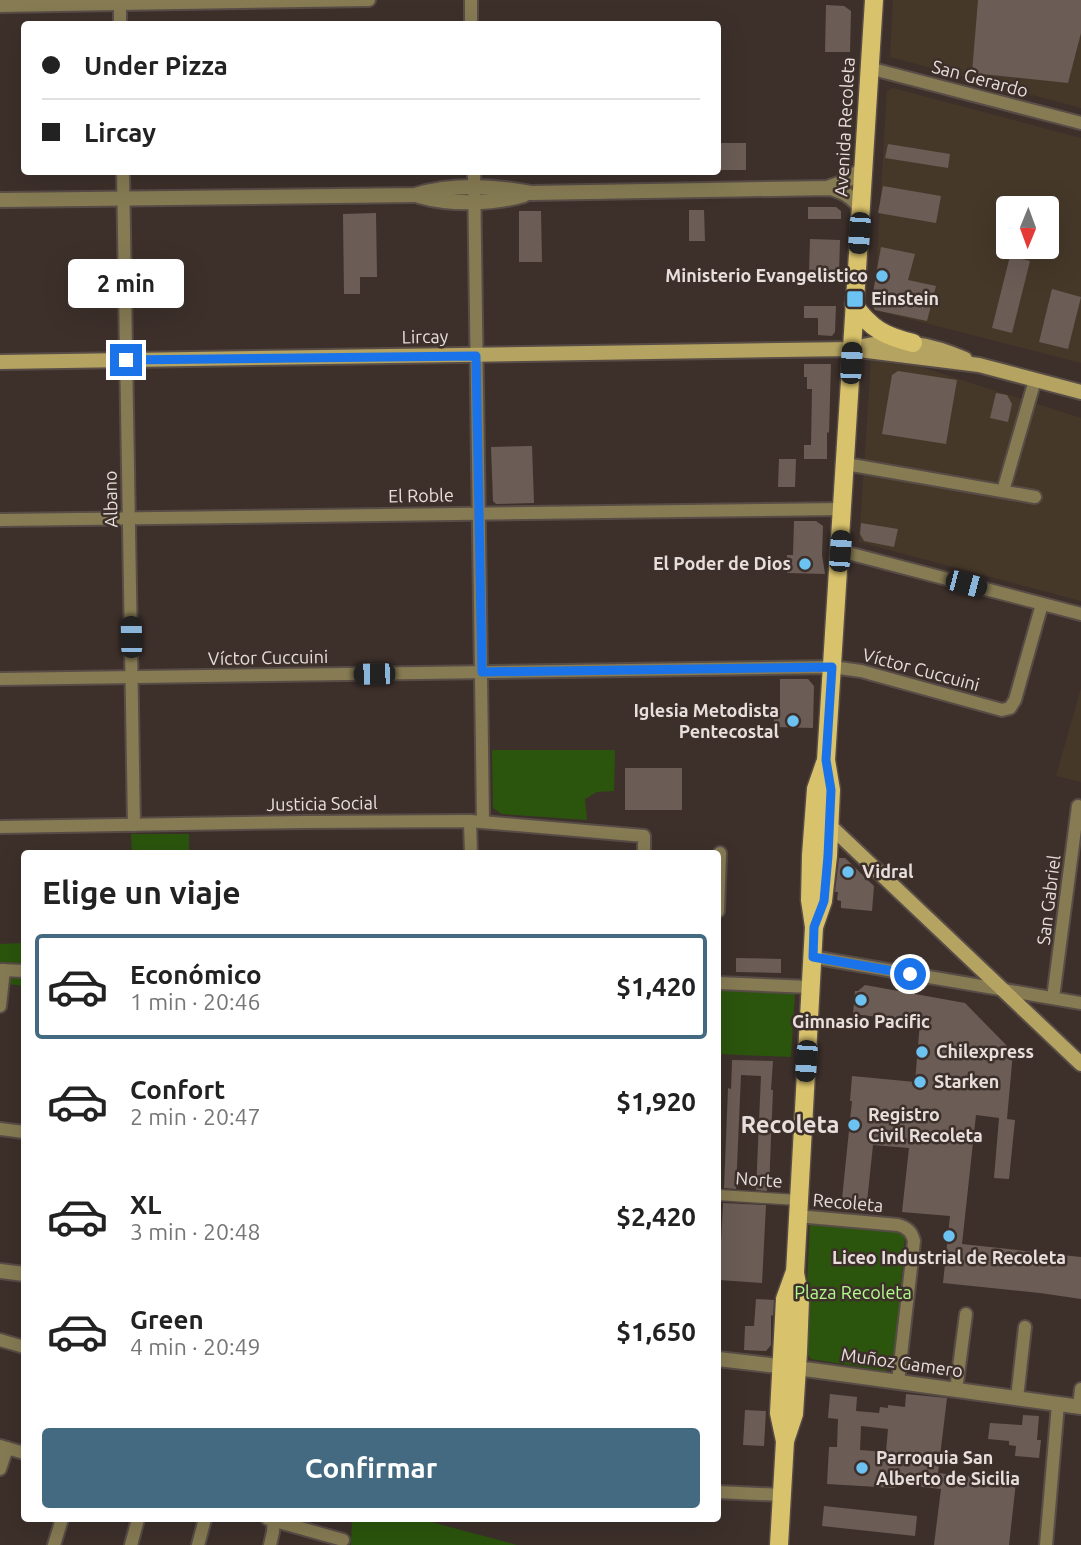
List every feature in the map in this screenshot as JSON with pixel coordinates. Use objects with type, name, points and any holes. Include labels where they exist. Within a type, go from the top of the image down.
[{"type":"main road","name":"Avenida Recoleta","points":[[814,927],[824,901],[830,825],[831,790],[826,760],[874,0]]},
{"type":"main road","points":[[854,305],[867,322],[893,337],[941,349],[979,365],[1081,392]]},
{"type":"main road","points":[[851,349],[880,343],[913,342]]},
{"type":"main road","name":"Lircay","points":[[0,362],[851,349]]},
{"type":"main road","points":[[851,349],[979,365]]},
{"type":"main road","name":"Avenida Recoleta","points":[[779,1545],[785,1441],[779,1413],[789,1367],[785,1299],[795,1273],[813,957],[814,927],[810,900],[814,810],[816,789],[826,760]]},
{"type":"main road","points":[[814,810],[1081,1064]]},
{"type":"street","points":[[0,6],[369,0]]},
{"type":"street","points":[[471,0],[471,21]]},
{"type":"street","points":[[120,2],[120,21]]},
{"type":"street","name":"San Gerardo","points":[[869,68],[1081,123]]},
{"type":"street","points":[[829,188],[842,184],[863,168]]},
{"type":"street","name":"Albano","points":[[123,175],[134,825]]},
{"type":"street","points":[[472,850],[477,821],[482,672],[474,175]]},
{"type":"street","points":[[0,200],[415,195],[438,190],[475,195],[502,189],[531,193],[829,188],[853,198],[861,208]]},
{"type":"street","points":[[1003,491],[1035,380]]},
{"type":"street","points":[[846,464],[1035,497]]},
{"type":"street","name":"El Roble","points":[[0,520],[843,509]]},
{"type":"street","points":[[840,551],[1081,614]]},
{"type":"street","name":"Víctor Cuccuini","points":[[0,679],[832,667],[861,671],[1006,709],[1015,700],[1042,604]]},
{"type":"street","name":"San Gabriel","points":[[1054,998],[1079,806]]},
{"type":"street","name":"Justicia Social","points":[[0,827],[306,821],[477,821],[644,836],[644,850]]},
{"type":"street","points":[[813,957],[1081,1003]]},
{"type":"street","points":[[0,1006],[2,970],[21,971]]},
{"type":"street","points":[[721,983],[811,987]]},
{"type":"street","points":[[0,1129],[21,1132]]},
{"type":"street","name":"Norte","points":[[721,1195],[797,1208]]},
{"type":"street","name":"Recoleta","points":[[797,1208],[898,1225],[906,1227],[912,1235],[898,1382]]},
{"type":"street","points":[[0,1271],[21,1274]]},
{"type":"street","points":[[956,1390],[966,1314]]},
{"type":"street","points":[[1017,1398],[1025,1327]]},
{"type":"street","points":[[0,1340],[21,1346]]},
{"type":"street","name":"Muñoz Gamero","points":[[721,1359],[1080,1407]]},
{"type":"street","points":[[1080,1407],[1081,1389]]},
{"type":"street","points":[[1046,1545],[1058,1404]]},
{"type":"street","points":[[0,1469],[3,1447],[21,1452]]},
{"type":"street","points":[[721,1492],[782,1495]]},
{"type":"street","points":[[54,1545],[61,1522]]},
{"type":"street","points":[[131,1545],[137,1522]]},
{"type":"street","points":[[198,1545],[204,1522]]},
{"type":"street","points":[[270,1545],[272,1522]]},
{"type":"street","points":[[279,1522],[343,1540]]},
{"type":"shaded area","points":[[893,0],[1081,0],[1081,108],[890,57]]},
{"type":"shaded area","points":[[893,88],[1081,138],[1081,363],[874,310],[887,91]]},
{"type":"shaded area","points":[[871,361],[921,367],[1081,418],[1081,601],[859,542]]},
{"type":"shaded area","points":[[1081,688],[1081,782],[1056,776]]},
{"type":"green space","points":[[492,750],[615,750],[614,791],[597,792],[585,799],[587,820],[502,814],[493,808]]},
{"type":"green space","points":[[131,834],[189,834],[189,850],[132,850]]},
{"type":"green space","points":[[21,943],[21,986],[0,983],[0,944]]},
{"type":"green space","points":[[721,989],[795,993],[791,1057],[721,1054]]},
{"type":"green space","name":"Plaza Recoleta","points":[[810,1222],[898,1230],[905,1236],[894,1364],[885,1371],[811,1359],[804,1349]]},
{"type":"green space","points":[[352,1522],[431,1522],[517,1545],[351,1545]]},
{"type":"building","points":[[978,0],[1081,0],[1081,33],[1068,83],[972,73]]},
{"type":"building","points":[[826,5],[844,6],[851,11],[850,52],[825,52]]},
{"type":"building","points":[[721,143],[746,143],[746,170],[721,170]]},
{"type":"building","points":[[888,144],[950,154],[948,168],[885,158]]},
{"type":"building","points":[[883,186],[941,196],[936,223],[878,213]]},
{"type":"building","points":[[808,207],[836,207],[841,211],[841,219],[808,219]]},
{"type":"building","points":[[689,210],[704,210],[705,241],[689,241]]},
{"type":"building","points":[[519,211],[541,211],[542,262],[519,262]]},
{"type":"building","points":[[376,213],[377,277],[360,277],[360,294],[344,294],[343,214]]},
{"type":"building","points":[[810,239],[840,240],[839,272],[809,271]]},
{"type":"building","points":[[881,247],[915,254],[908,280],[936,286],[927,321],[875,310],[871,304]]},
{"type":"building","points":[[1009,259],[1030,261],[1012,333],[992,328]]},
{"type":"building","points":[[1052,289],[1081,297],[1068,349],[1039,342]]},
{"type":"building","points":[[804,306],[836,306],[835,332],[832,336],[818,335],[818,318],[804,318]]},
{"type":"building","points":[[804,364],[831,364],[827,459],[804,459],[804,445],[811,445],[812,389],[807,389]]},
{"type":"building","points":[[898,371],[957,380],[946,444],[882,434],[892,375]]},
{"type":"building","points":[[996,393],[1007,395],[1012,404],[1008,422],[990,418]]},
{"type":"building","points":[[532,446],[534,503],[496,504],[493,501],[491,447]]},
{"type":"building","points":[[779,459],[796,459],[795,487],[778,487]]},
{"type":"building","points":[[794,521],[816,521],[823,526],[822,555],[825,574],[787,573],[787,555],[793,555]]},
{"type":"building","points":[[861,523],[898,529],[894,547],[864,541],[860,534]]},
{"type":"building","points":[[780,679],[808,679],[814,686],[813,728],[774,727],[774,713],[780,713]]},
{"type":"building","points":[[625,768],[682,768],[682,810],[625,810]]},
{"type":"building","name":"Vidral","points":[[839,858],[845,858],[874,886],[872,911],[841,908],[841,901],[837,900],[838,892],[835,892]]},
{"type":"building","points":[[736,958],[781,959],[781,973],[736,972]]},
{"type":"building","points":[[865,985],[965,1003],[1013,1052],[1007,1119],[1015,1120],[1009,1179],[994,1178],[999,1118],[976,1115],[962,1244],[1081,1257],[1081,1299],[943,1283],[950,1216],[902,1212],[909,1148],[873,1145],[867,1202],[842,1199],[852,1076],[915,1082],[920,1022],[853,1014],[855,991]]},
{"type":"building","points":[[732,1060],[773,1061],[767,1191],[756,1190],[761,1076],[741,1075],[736,1189],[724,1188],[728,1088],[731,1089]]},
{"type":"building","points":[[723,1203],[766,1205],[762,1283],[721,1280]]},
{"type":"building","points":[[756,1299],[774,1300],[771,1345],[766,1351],[744,1350],[745,1326],[754,1326]]},
{"type":"building","points":[[830,1394],[857,1397],[856,1411],[879,1413],[880,1407],[888,1408],[888,1405],[905,1407],[906,1394],[947,1398],[938,1473],[1016,1482],[1009,1545],[934,1545],[941,1489],[896,1484],[895,1488],[827,1484],[829,1447],[837,1447],[838,1419],[828,1418]],"holes":[[[861,1426],[888,1429],[886,1452],[860,1450]]]},
{"type":"building","points":[[745,1410],[766,1411],[764,1446],[743,1445]]},
{"type":"building","points":[[1023,1415],[1039,1416],[1039,1458],[1015,1456],[1016,1446],[1009,1445],[1009,1441],[988,1439],[990,1423],[1022,1425]]},
{"type":"building","points":[[824,1506],[917,1516],[915,1536],[822,1526]]},
{"type":"place","name":"Ministerio Evangelistico","points":[[882,276]]},
{"type":"place","name":"Einstein","points":[[855,299]]},
{"type":"place","name":"El Poder de Dios","points":[[805,564]]},
{"type":"place","name":"Iglesia Metodista Pentecostal","points":[[793,721]]},
{"type":"place","name":"Vidral","points":[[848,872]]},
{"type":"place","name":"Gimnasio Pacific","points":[[861,1000]]},
{"type":"place","name":"Chilexpress","points":[[922,1052]]},
{"type":"place","name":"Starken","points":[[920,1082]]},
{"type":"place","name":"Registro Civil Recoleta","points":[[854,1125]]},
{"type":"place","name":"Liceo Industrial de Recoleta","points":[[949,1236]]},
{"type":"place","name":"Parroquia San Alberto de Sicilia","points":[[862,1468]]},
{"type":"district","name":"Recoleta","points":[[790,1125]]},
{"type":"route","points":[[126,360],[476,356],[482,672],[832,667],[826,760],[831,790],[828,856],[824,901],[814,927],[813,957],[910,974]]}]
